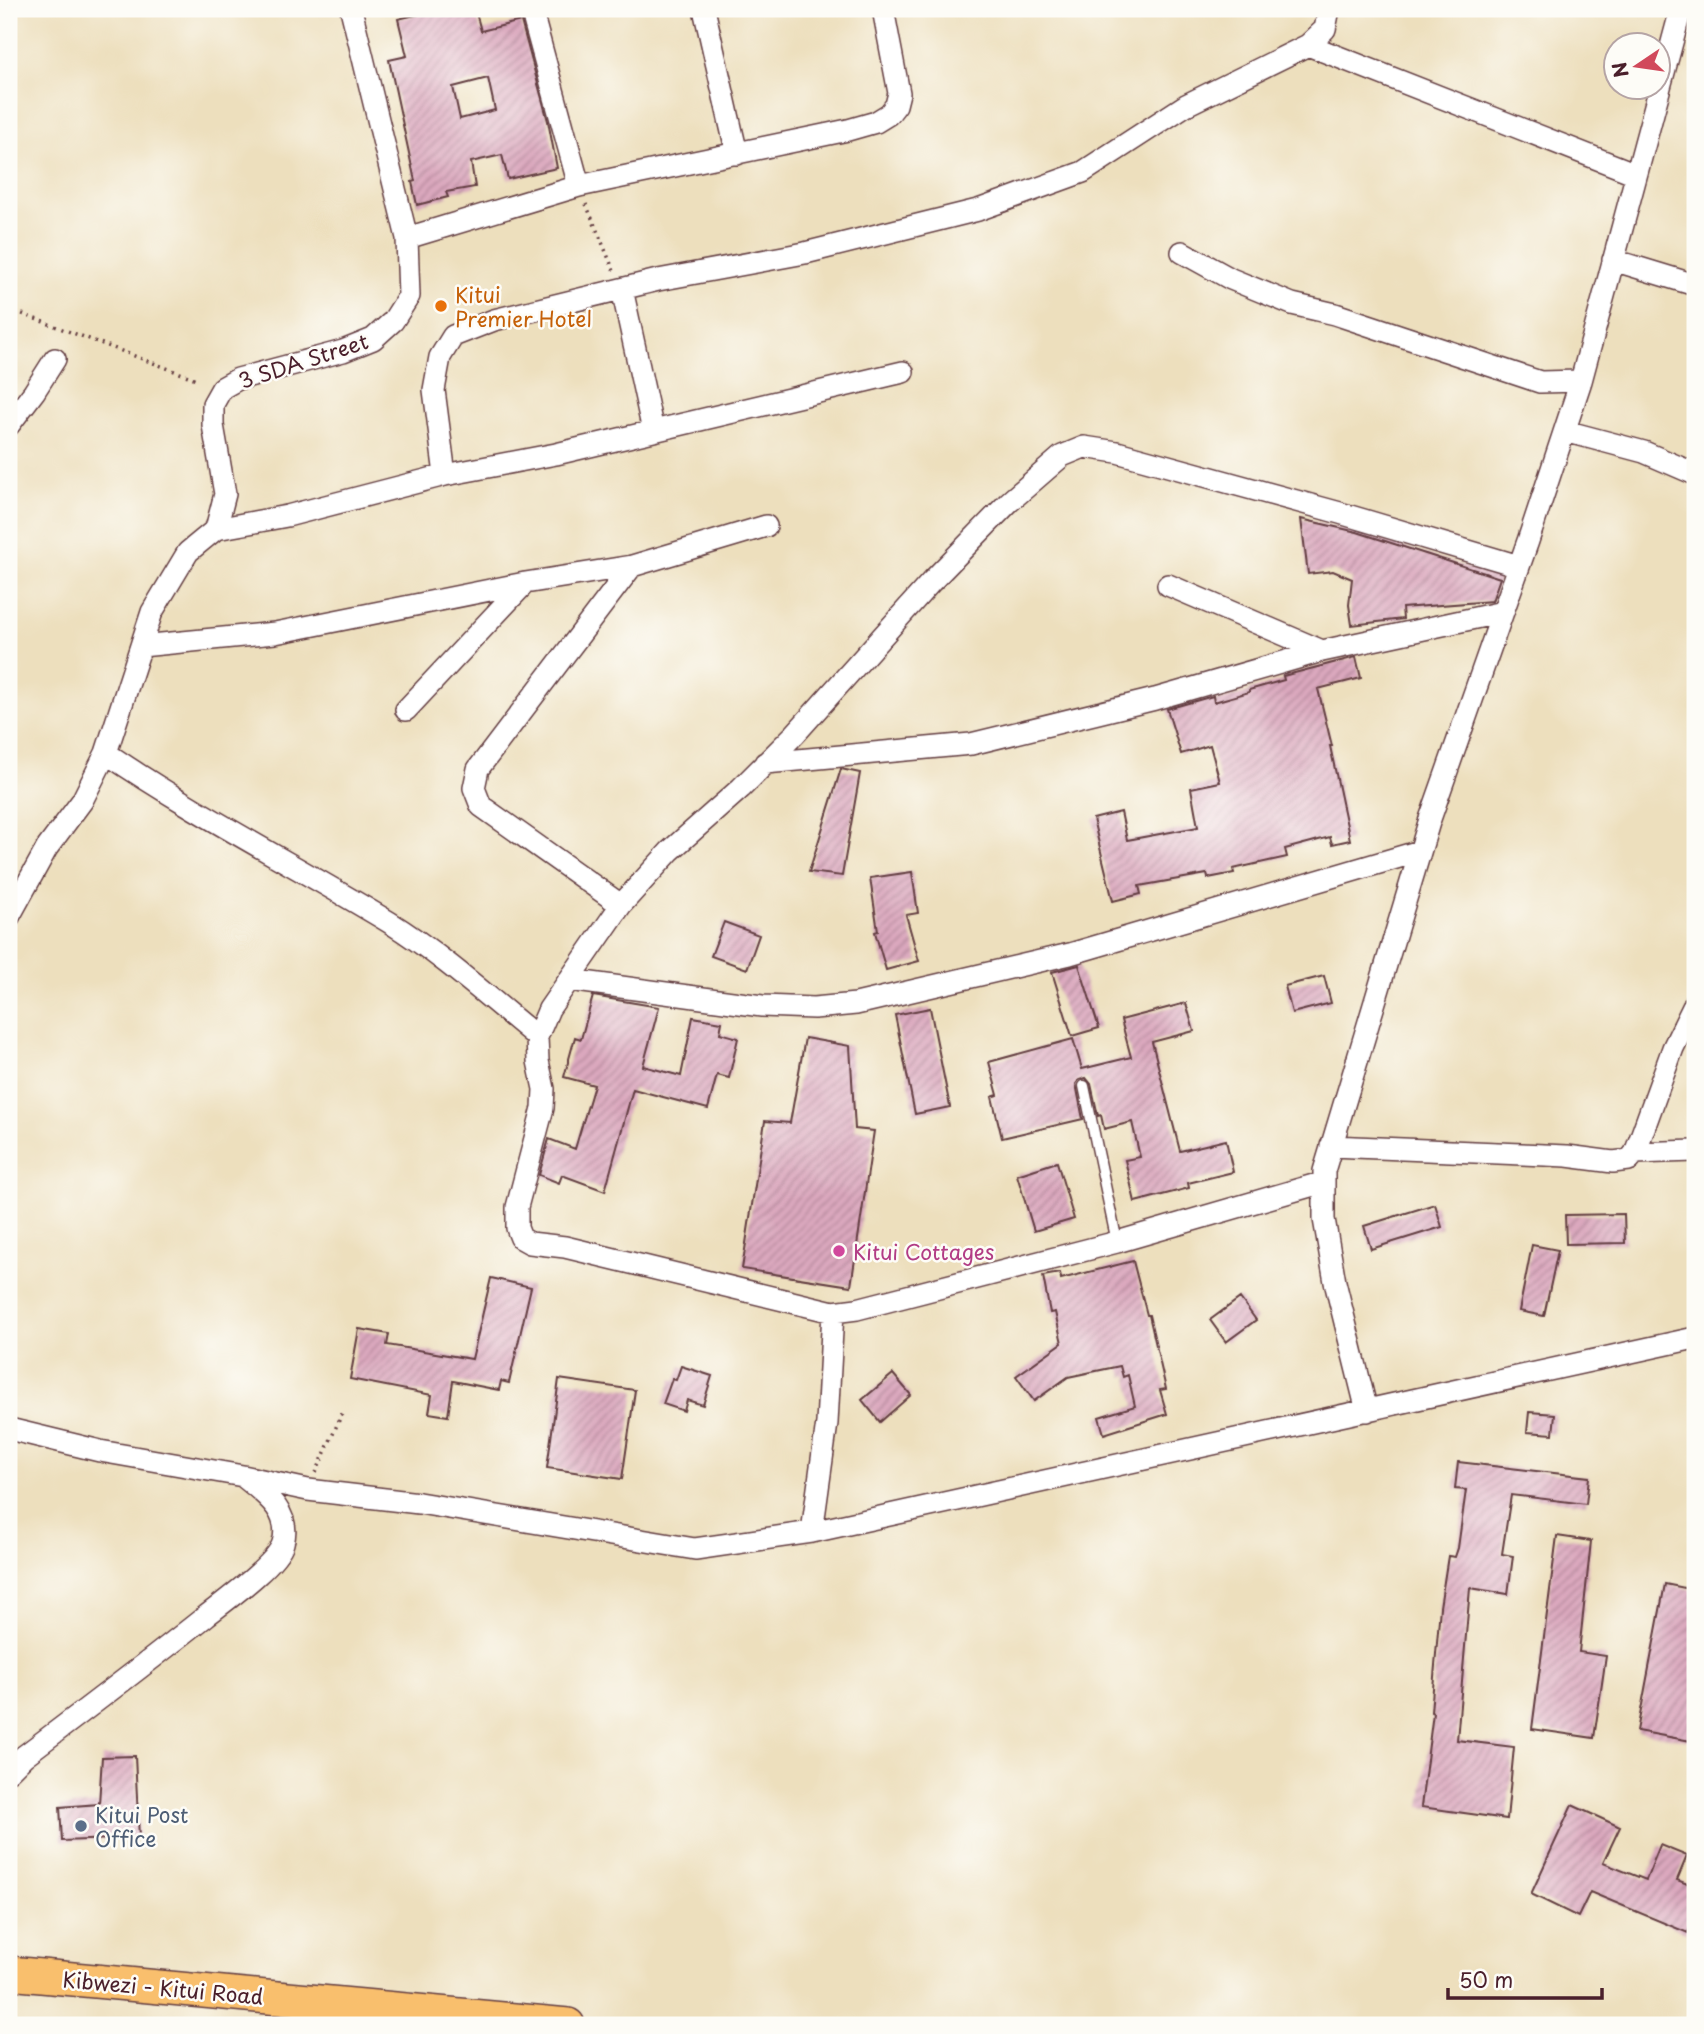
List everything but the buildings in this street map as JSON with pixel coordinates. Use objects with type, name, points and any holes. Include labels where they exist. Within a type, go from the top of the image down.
[{"type":"main road","name":"Kibwezi - Kitui Road","points":[[9,1973],[568,2025]]},
{"type":"street","name":"3 SDA Street","points":[[216,529],[225,494],[213,425],[213,404],[222,388],[238,379],[343,351],[373,339],[393,321],[409,296],[407,238],[351,9]]},
{"type":"street","points":[[531,9],[579,186]]},
{"type":"street","points":[[704,9],[737,154]]},
{"type":"street","points":[[407,238],[579,186],[876,122],[889,114],[896,105],[899,93],[883,9]]},
{"type":"street","points":[[445,475],[434,390],[440,357],[453,336],[494,320],[622,289],[805,253],[978,211],[1083,172],[1186,106],[1308,45],[1325,29],[1329,9]]},
{"type":"street","points":[[1367,1411],[1335,1282],[1324,1219],[1324,1171],[1420,851],[1581,381],[1681,9]]},
{"type":"street","points":[[1308,45],[1636,174]]},
{"type":"street","points":[[1182,252],[1231,279],[1292,304],[1335,314],[1540,382],[1581,381]]},
{"type":"street","points":[[1613,260],[1695,285]]},
{"type":"street","points":[[622,289],[653,431]]},
{"type":"street","points":[[9,425],[55,359]]},
{"type":"street","points":[[9,916],[47,848],[82,801],[106,752],[152,612],[171,576],[188,552],[216,529],[287,516],[445,475],[556,454],[903,372]]},
{"type":"street","points":[[1564,431],[1644,453],[1695,474]]},
{"type":"street","points":[[1324,1182],[1117,1242],[857,1309],[833,1312],[565,1247],[530,1243],[520,1238],[517,1228],[517,1207],[543,1108],[544,1089],[538,1061],[537,1037],[548,1009],[621,905],[670,851],[765,763],[931,582],[1009,502],[1062,456],[1084,447],[1117,452],[1340,513],[1519,566]]},
{"type":"street","points":[[141,646],[275,633],[525,583],[632,566],[766,526]]},
{"type":"street","points":[[621,905],[481,806],[474,788],[478,769],[632,566]]},
{"type":"street","points":[[407,710],[525,583]]},
{"type":"street","points":[[1168,585],[1322,651]]},
{"type":"street","points":[[765,763],[971,744],[1155,699],[1322,651],[1503,612]]},
{"type":"street","points":[[106,752],[161,791],[391,923],[455,970],[537,1037]]},
{"type":"street","points":[[569,980],[762,1006],[814,1008],[856,1004],[1070,954],[1420,851]]},
{"type":"street","points":[[1331,1146],[1567,1156],[1613,1162],[1629,1160],[1635,1153],[1673,1048],[1695,1003]]},
{"type":"street","points":[[1635,1153],[1695,1151]]},
{"type":"street","points":[[812,1532],[827,1423],[833,1312]]},
{"type":"street","points":[[9,1429],[100,1451],[308,1490],[419,1503],[695,1549],[812,1532],[1695,1338]]},
{"type":"street","points":[[9,1771],[24,1756],[238,1591],[268,1564],[283,1544],[285,1526],[278,1508],[243,1476]]},
{"type":"lane","points":[[1084,1086],[1117,1242]]},
{"type":"path","points":[[579,186],[622,289]]},
{"type":"path","points":[[9,309],[197,379]]},
{"type":"path","points":[[308,1490],[344,1409]]},
{"type":"place","name":"Kitui Premier Hotel","points":[[441,306]]},
{"type":"place","name":"Kitui Cottages","points":[[839,1251]]},
{"type":"place","name":"Kitui Post Office","points":[[81,1826]]}]
